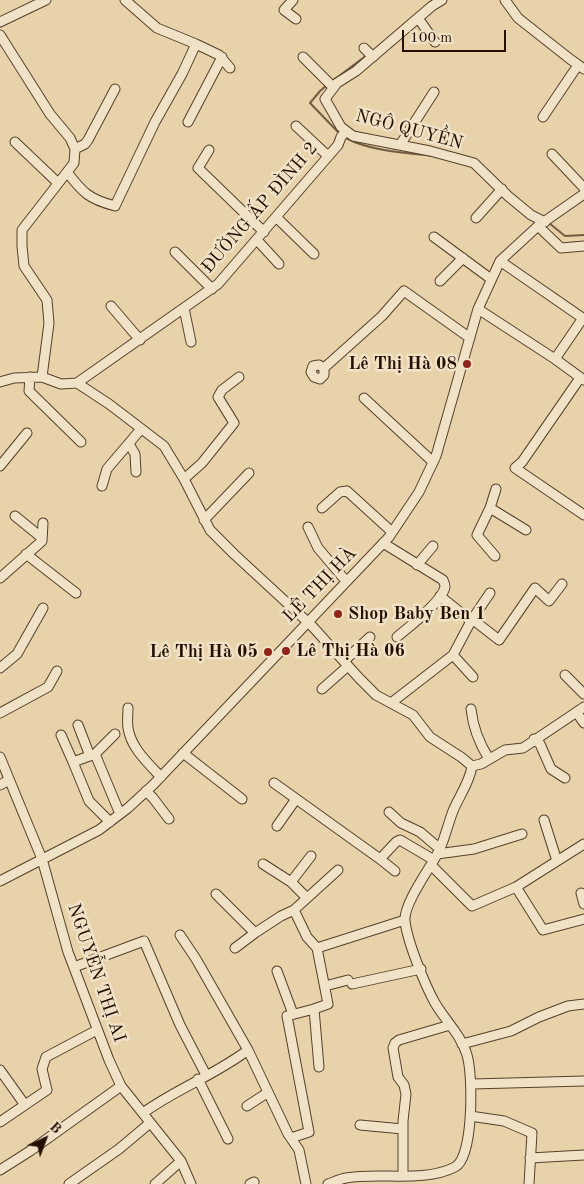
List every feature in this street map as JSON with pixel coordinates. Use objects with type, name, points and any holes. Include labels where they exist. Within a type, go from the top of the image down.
[{"type":"street","points":[[0,22],[46,0]]},
{"type":"street","points":[[125,0],[157,28],[222,57],[230,68]]},
{"type":"street","points":[[293,0],[284,10],[296,18]]},
{"type":"street","points":[[303,57],[331,84],[353,68],[369,52],[442,0]]},
{"type":"street","points":[[506,0],[518,18],[581,67],[543,117]]},
{"type":"street","points":[[418,18],[435,42]]},
{"type":"street","points":[[0,35],[50,114],[70,138],[75,149],[74,163],[22,230],[24,266],[47,300],[49,323],[42,377]]},
{"type":"street","points":[[67,172],[83,192],[102,203],[115,206],[155,122],[182,74],[196,44]]},
{"type":"street","points":[[188,122],[222,57]]},
{"type":"street","name":"NGÔ QUYỀN","points":[[331,84],[324,99],[341,127],[343,134],[430,151],[474,163],[499,191],[542,224],[561,248],[584,246]]},
{"type":"street","points":[[75,149],[85,144],[88,140],[115,89]]},
{"type":"street","points":[[400,145],[434,92]]},
{"type":"street","points":[[296,126],[328,156]]},
{"type":"street","name":"ĐƯỜNG ẤP ĐÌNH 2","points":[[77,384],[218,284],[338,145],[343,134]]},
{"type":"street","points":[[15,142],[58,183]]},
{"type":"street","points":[[209,150],[198,168],[264,232]]},
{"type":"street","points":[[552,154],[584,188]]},
{"type":"street","points":[[476,218],[499,191]]},
{"type":"street","name":"LÊ THỊ HÀ","points":[[0,881],[99,830],[146,792],[383,543],[419,492],[433,462],[478,309],[500,261],[542,224],[584,194]]},
{"type":"street","points":[[276,217],[314,254]]},
{"type":"street","points":[[434,238],[492,279]]},
{"type":"street","points":[[257,240],[279,264]]},
{"type":"street","points":[[584,240],[584,246]]},
{"type":"street","points":[[175,252],[212,288]]},
{"type":"street","points":[[440,281],[462,258]]},
{"type":"street","points":[[500,261],[583,319],[555,359]]},
{"type":"street","points":[[324,368],[382,316],[404,291],[470,338]]},
{"type":"street","points":[[110,306],[140,340]]},
{"type":"street","points":[[184,308],[192,342]]},
{"type":"street","points":[[478,309],[555,359],[582,379],[522,462],[515,468],[584,515]]},
{"type":"street","points":[[30,377],[29,391],[81,442]]},
{"type":"street","points":[[0,382],[14,378],[42,377],[61,384],[77,384],[109,404],[164,446],[184,479],[210,530],[276,594],[307,621],[376,695],[413,715],[430,737],[472,766]]},
{"type":"street","points":[[184,479],[202,464],[234,423],[218,397],[222,390],[239,377]]},
{"type":"street","points":[[364,398],[433,462]]},
{"type":"street","points":[[102,486],[107,469],[141,430]]},
{"type":"street","points":[[0,466],[28,433]]},
{"type":"street","points":[[129,444],[135,454],[136,472]]},
{"type":"street","points":[[204,520],[249,473]]},
{"type":"street","points":[[495,556],[477,535],[490,508],[496,489]]},
{"type":"street","points":[[322,508],[340,492],[347,492],[392,532]]},
{"type":"street","points":[[490,508],[526,530]]},
{"type":"street","points":[[15,516],[42,538]]},
{"type":"street","points":[[0,578],[42,540],[43,524]]},
{"type":"street","points":[[308,527],[318,548],[346,581]]},
{"type":"street","points":[[383,543],[443,580],[445,587],[423,616],[397,636]]},
{"type":"street","points":[[417,565],[433,546]]},
{"type":"street","points":[[26,554],[76,593]]},
{"type":"street","points":[[440,596],[471,621],[476,622],[499,640],[535,588],[550,601],[562,584]]},
{"type":"street","points":[[391,703],[452,655],[471,621],[490,594]]},
{"type":"street","points":[[0,668],[17,654],[43,608]]},
{"type":"street","points":[[322,690],[370,637]]},
{"type":"street","points":[[452,655],[473,677]]},
{"type":"street","points":[[0,713],[48,687],[57,671]]},
{"type":"street","points":[[565,675],[584,694]]},
{"type":"street","points":[[128,708],[128,729],[134,744],[161,777]]},
{"type":"street","points":[[470,709],[472,724],[481,746],[489,759]]},
{"type":"street","points":[[472,766],[481,764],[505,750],[523,748],[581,710],[584,723]]},
{"type":"street","points":[[78,725],[120,814]]},
{"type":"street","points":[[72,762],[92,755],[115,734]]},
{"type":"street","points":[[61,735],[89,801],[110,822]]},
{"type":"street","points":[[534,740],[540,744],[550,769],[566,778]]},
{"type":"street","points":[[183,752],[242,799]]},
{"type":"street","name":"NGUYỄN THỊ AI","points":[[0,757],[42,859],[68,952],[109,1060],[121,1086],[182,1161],[190,1184]]},
{"type":"street","points":[[328,1184],[345,1178],[440,1174],[457,1166],[463,1158],[468,1136],[472,1084],[467,1054],[435,1003],[421,969],[405,920],[406,908],[436,857],[453,812],[471,774],[472,766]]},
{"type":"street","points":[[0,785],[9,780]]},
{"type":"street","points":[[274,783],[395,871]]},
{"type":"street","points":[[146,792],[169,819]]},
{"type":"street","points":[[277,826],[296,799]]},
{"type":"street","points":[[389,812],[401,823],[420,832],[472,906],[516,887],[584,844]]},
{"type":"street","points":[[544,820],[557,860]]},
{"type":"street","points":[[380,859],[400,840],[436,857],[474,849],[522,834]]},
{"type":"street","points":[[291,882],[311,856]]},
{"type":"street","points":[[263,864],[291,882],[307,898]]},
{"type":"street","points":[[235,948],[280,916],[294,910],[338,870]]},
{"type":"street","points":[[516,887],[542,930],[584,919]]},
{"type":"street","points":[[581,893],[584,904]]},
{"type":"street","points":[[216,894],[255,933]]},
{"type":"street","points":[[291,1138],[309,1132],[287,1016],[328,1004],[317,948],[307,937],[294,910]]},
{"type":"street","points":[[317,948],[405,920]]},
{"type":"street","points":[[180,935],[196,959],[248,1050],[267,1092],[299,1150],[306,1184]]},
{"type":"street","points":[[74,968],[144,942],[228,1139]]},
{"type":"street","points":[[324,986],[421,969]]},
{"type":"street","points":[[277,971],[292,1014]]},
{"type":"street","points":[[462,1044],[511,1031],[539,1017],[568,1006],[584,1004]]},
{"type":"street","points":[[314,1009],[319,1067]]},
{"type":"street","points":[[402,1176],[406,1094],[404,1084],[398,1077],[393,1048],[399,1040],[450,1025]]},
{"type":"street","points":[[0,1122],[47,1090],[42,1069],[46,1058],[97,1030]]},
{"type":"street","points":[[143,1113],[164,1098],[248,1050]]},
{"type":"street","points":[[0,1070],[24,1105]]},
{"type":"street","points":[[472,1084],[584,1081]]},
{"type":"street","points":[[0,1170],[121,1086]]},
{"type":"street","points":[[247,1106],[267,1092]]},
{"type":"street","points":[[470,1116],[504,1121],[532,1133],[530,1184]]},
{"type":"street","points":[[69,1184],[119,1149],[150,1123]]},
{"type":"street","points":[[360,1125],[403,1129]]},
{"type":"street","points":[[530,1158],[584,1155]]},
{"type":"street","points":[[155,1184],[182,1161]]},
{"type":"waterway","points":[[331,82],[367,55]]},
{"type":"waterway","points":[[327,85],[310,103],[340,134]]},
{"type":"waterway","points":[[346,138],[377,149],[434,156]]},
{"type":"waterway","points":[[549,223],[565,236],[584,235]]},
{"type":"place","name":"Lê Thị Hà 08","points":[[467,364]]},
{"type":"place","name":"Shop Baby Ben 1","points":[[338,614]]},
{"type":"place","name":"Lê Thị Hà 06","points":[[286,651]]},
{"type":"place","name":"Lê Thị Hà 05","points":[[268,652]]}]
